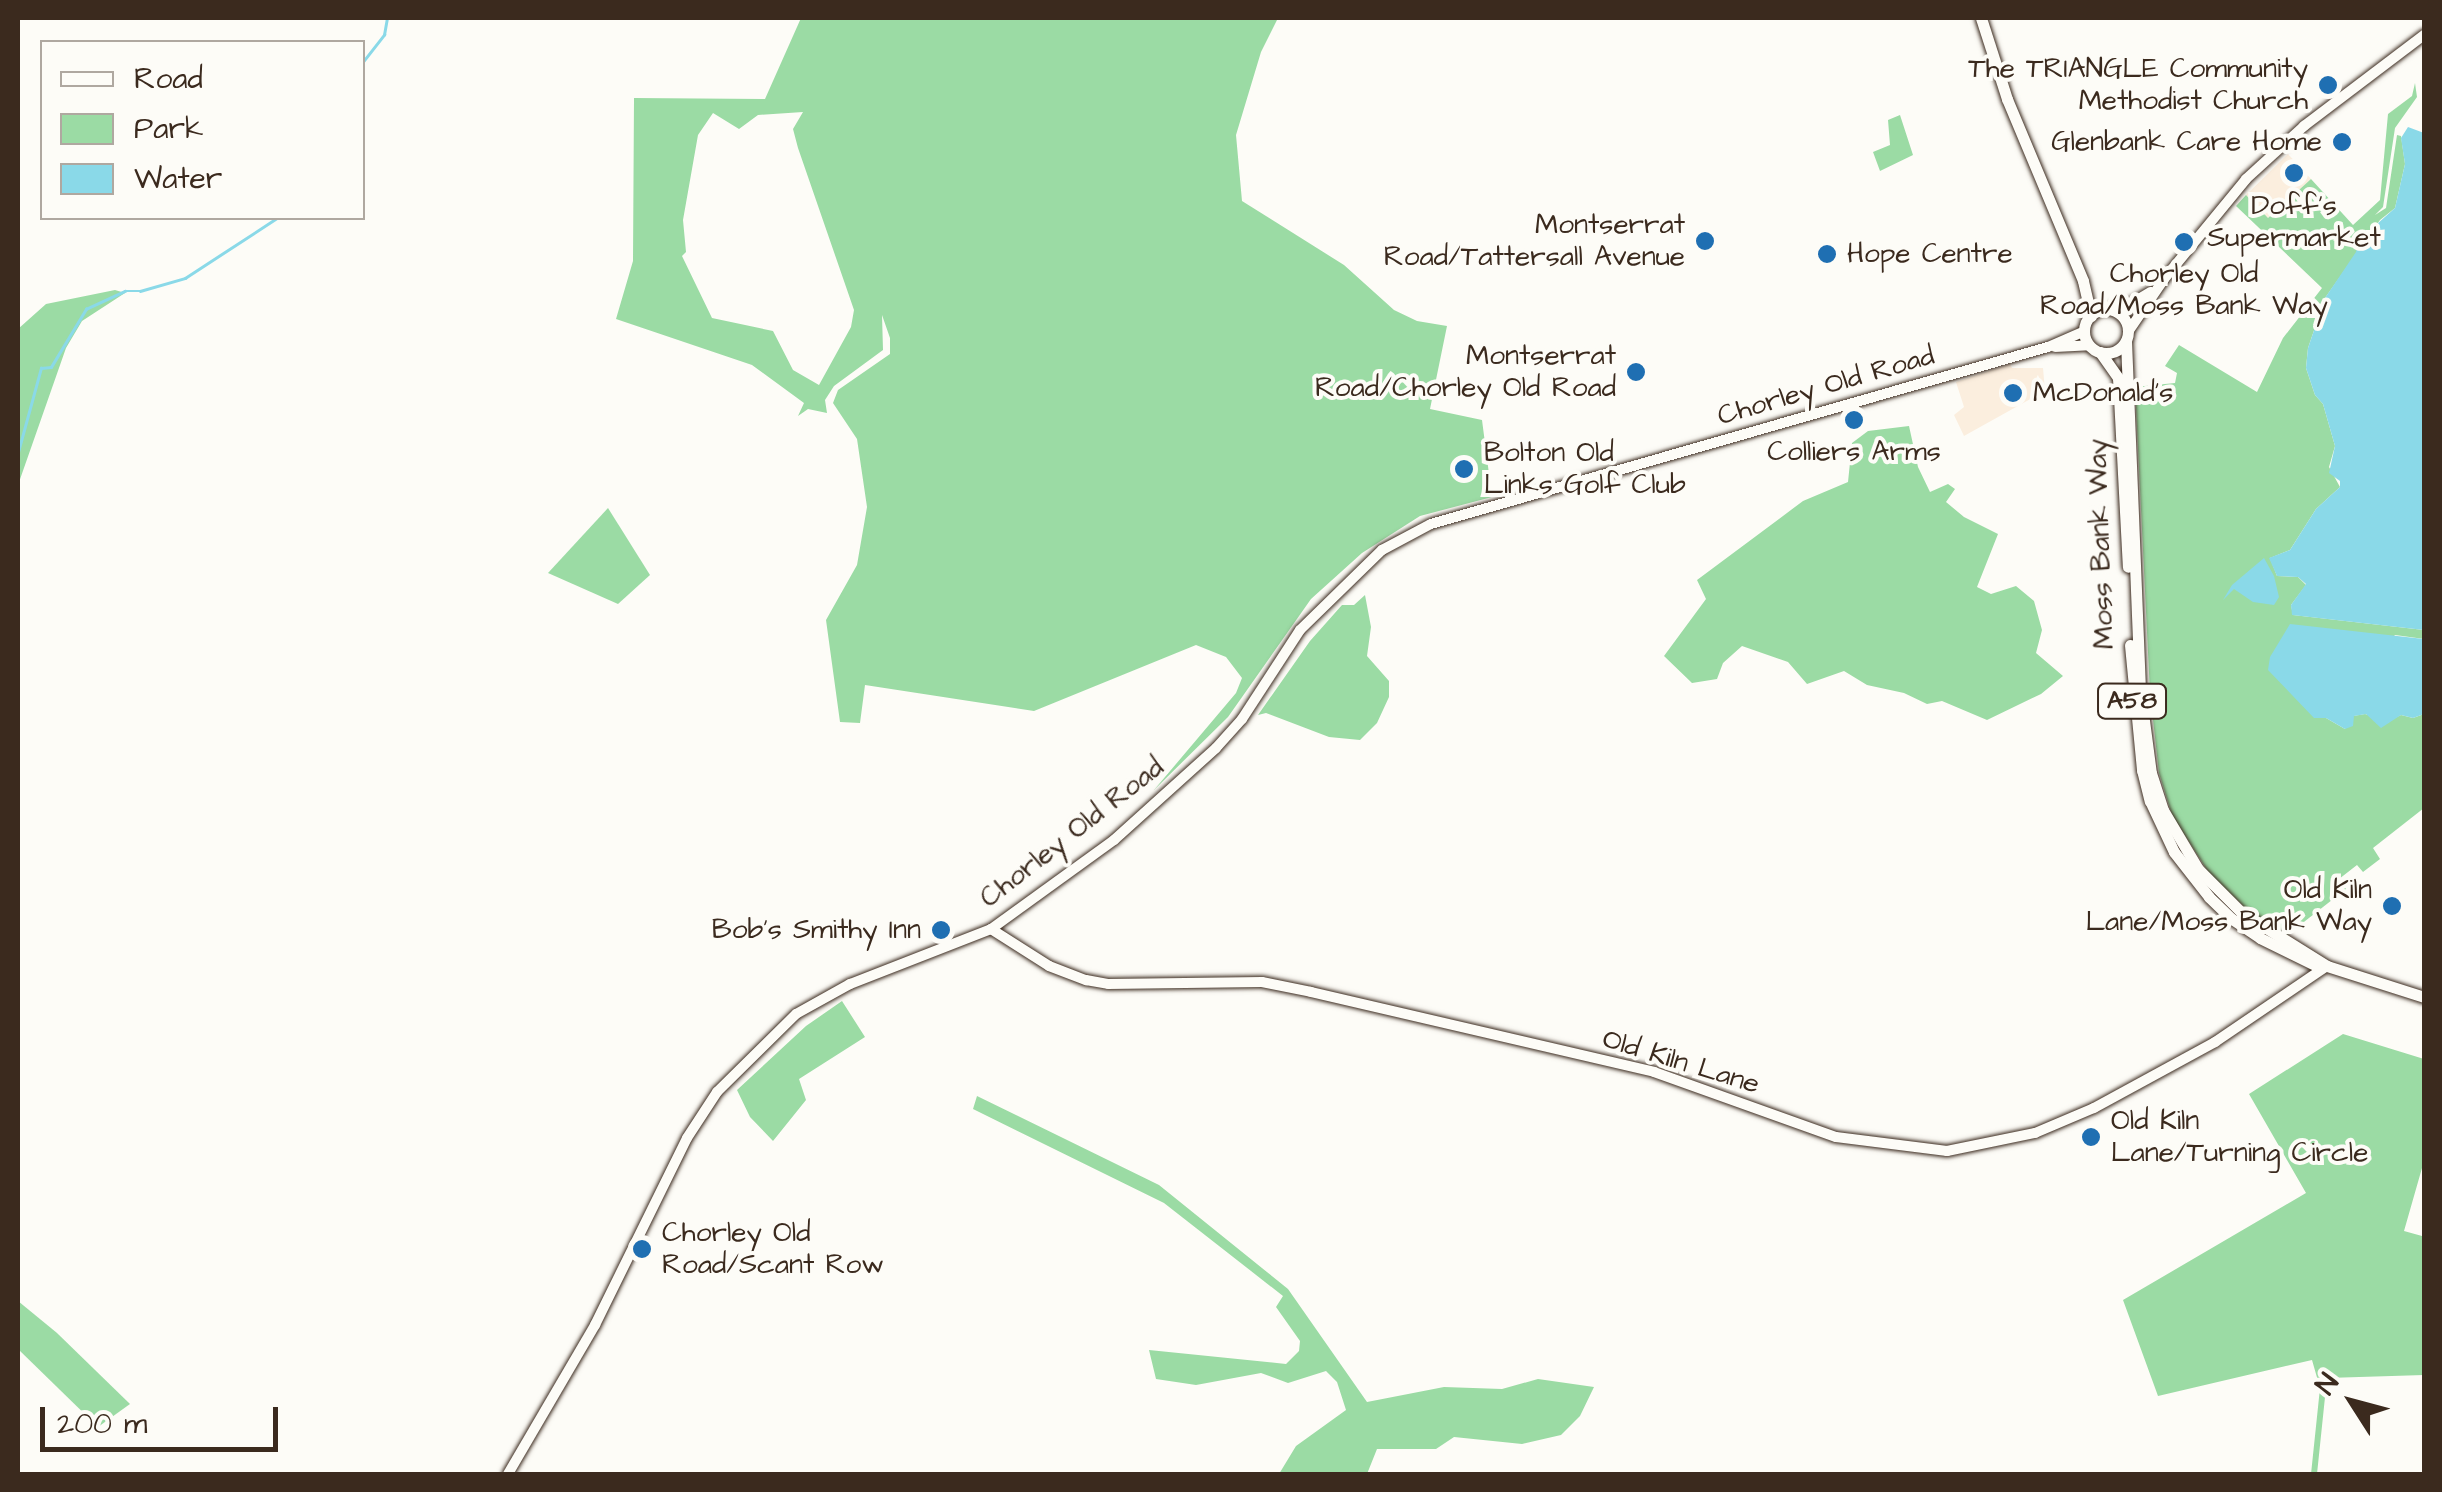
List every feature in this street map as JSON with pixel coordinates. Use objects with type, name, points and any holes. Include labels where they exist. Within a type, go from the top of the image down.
[{"type":"highway","name":"A58","points":[[1981,18],[2006,99],[2083,281],[2091,316]]},
{"type":"highway","name":"A58","points":[[2083,281],[2115,311],[2127,337]]},
{"type":"highway","points":[[2084,331],[2091,316],[2115,311]]},
{"type":"highway","name":"A58","points":[[2084,331],[2094,348]]},
{"type":"highway","name":"Chorley Old Road","points":[[2094,348],[2113,352],[2127,337]]},
{"type":"highway","name":"Moss Bank Way","points":[[2127,337],[2140,690],[2152,773],[2163,810],[2182,846],[2216,890],[2242,913],[2328,966]]},
{"type":"highway","name":"Moss Bank Way","points":[[2094,348],[2115,368],[2119,387],[2132,694],[2150,800],[2174,852],[2209,897],[2260,938],[2293,957],[2328,966]]},
{"type":"highway","name":"A58","points":[[2328,966],[2424,997]]},
{"type":"main road","points":[[2127,337],[2164,279],[2233,194],[2278,148],[2424,35]]},
{"type":"main road","points":[[2115,311],[2164,279]]},
{"type":"main road","name":"Chorley Old Road","points":[[508,1474],[595,1325],[687,1138],[717,1092],[774,1033],[821,999],[991,929],[1114,840],[1184,779],[1242,719],[1313,615],[1369,559],[1413,531],[2048,347],[2084,331]]},
{"type":"main road","name":"Chorley Old Road","points":[[2048,347],[2094,348]]},
{"type":"main road","name":"Old Kiln Lane","points":[[991,929],[1049,966],[1086,980],[1108,984],[1243,982],[1311,992],[1654,1072],[1836,1137],[1947,1150],[2035,1133],[2094,1108],[2215,1042],[2328,966]]},
{"type":"shaded area","points":[[2288,154],[2311,179],[2268,218],[2246,195]]},
{"type":"shaded area","points":[[2010,364],[2012,368],[2043,368],[2045,391],[1964,436],[1954,415],[1964,407],[1956,382]]},
{"type":"green space","points":[[801,18],[1278,18],[1261,52],[1236,135],[1242,201],[1344,265],[1394,310],[1417,321],[1447,326],[1430,409],[1482,420],[1492,497],[1420,516],[1362,553],[1311,599],[1228,717],[1154,790],[1236,693],[1242,678],[1226,657],[1196,645],[1034,711],[865,685],[860,723],[840,722],[826,620],[857,565],[867,507],[857,439],[833,403],[838,390],[890,354],[890,338],[882,315],[883,350],[834,386],[825,400],[827,413],[808,409],[798,416],[804,403],[752,365],[616,319],[633,261],[634,98],[765,99]],"holes":[[[803,112],[793,129],[854,310],[851,327],[819,385],[793,370],[773,331],[712,318],[682,256],[686,252],[683,220],[698,135],[713,113],[739,129],[758,115]]]},
{"type":"green space","points":[[2415,83],[2417,97],[2395,128],[2383,207],[2375,215],[2386,208],[2397,135],[2401,136],[2405,164],[2395,208],[2380,220],[2325,298],[2308,348],[2306,368],[2315,395],[2323,404],[2335,446],[2329,467],[2340,487],[2316,509],[2290,550],[2270,558],[2277,576],[2298,577],[2306,585],[2291,605],[2293,615],[2424,630],[2424,639],[2395,635],[2326,718],[2345,729],[2353,716],[2365,714],[2388,721],[2401,715],[2413,718],[2424,714],[2424,808],[2373,848],[2380,859],[2363,872],[2357,865],[2339,879],[2346,889],[2286,936],[2255,917],[2209,873],[2172,815],[2159,773],[2150,693],[2135,387],[2175,383],[2177,373],[2165,366],[2179,345],[2257,392],[2283,338],[2322,288],[2236,206],[2246,195],[2268,218],[2311,179],[2353,225],[2380,200],[2388,114],[2412,96]]},
{"type":"green space","points":[[1900,115],[1913,155],[1880,171],[1873,152],[1890,145],[1888,120]]},
{"type":"green space","points":[[115,290],[125,293],[82,321],[66,348],[18,485],[18,329],[46,304]]},
{"type":"green space","points":[[1909,426],[1918,467],[1930,492],[1948,484],[1955,489],[1946,502],[1964,517],[1998,534],[1977,587],[1991,594],[2016,586],[2034,601],[2042,630],[2036,653],[2063,676],[2041,694],[1987,720],[1942,701],[1927,704],[1904,693],[1867,685],[1844,671],[1807,684],[1788,662],[1742,646],[1723,663],[1717,679],[1692,683],[1664,656],[1706,599],[1697,580],[1803,501],[1848,482],[1852,443],[1868,431]]},
{"type":"green space","points":[[608,508],[650,575],[618,604],[548,573]]},
{"type":"green space","points":[[1365,595],[1371,627],[1367,656],[1389,681],[1389,697],[1377,723],[1360,740],[1329,737],[1266,713],[1258,715],[1310,641],[1342,605],[1354,605]]},
{"type":"green space","points":[[842,1001],[865,1037],[799,1079],[806,1100],[773,1141],[750,1117],[737,1090],[806,1026]]},
{"type":"green space","points":[[2343,1034],[2424,1059],[2424,1161],[2404,1231],[2422,1236],[2424,1209],[2424,1375],[2327,1378],[2317,1474],[2311,1474],[2320,1388],[2312,1360],[2158,1396],[2123,1300],[2306,1193],[2249,1094]]},
{"type":"green space","points":[[977,1096],[1159,1185],[1288,1289],[1367,1402],[1444,1387],[1502,1389],[1538,1379],[1594,1387],[1580,1416],[1561,1435],[1522,1444],[1454,1437],[1436,1449],[1377,1449],[1367,1474],[1279,1474],[1296,1446],[1346,1410],[1337,1382],[1326,1371],[1288,1383],[1261,1373],[1196,1385],[1156,1379],[1149,1350],[1286,1364],[1299,1351],[1300,1341],[1276,1307],[1283,1296],[1164,1203],[973,1109]]},
{"type":"green space","points":[[18,1301],[130,1404],[98,1427],[18,1349]]},
{"type":"water","points":[[2408,127],[2424,133],[2424,630],[2292,615],[2291,605],[2306,584],[2298,577],[2277,576],[2269,558],[2290,550],[2316,509],[2340,487],[2340,481],[2329,473],[2335,446],[2323,404],[2315,395],[2306,368],[2308,348],[2325,298],[2356,252],[2358,241],[2395,208],[2405,164],[2401,138]]},
{"type":"water","points":[[2264,558],[2279,597],[2274,605],[2253,602],[2234,589],[2223,600],[2232,585]]},
{"type":"water","points":[[2290,624],[2424,639],[2424,714],[2413,718],[2401,715],[2381,728],[2366,714],[2354,716],[2353,726],[2345,729],[2326,718],[2314,718],[2268,670],[2270,657]]},
{"type":"waterway","points":[[365,59],[384,35],[387,18]]},
{"type":"waterway","points":[[18,452],[41,368],[51,367],[86,309],[125,291],[140,291],[185,278],[274,220]]},
{"type":"place","name":"The TRIANGLE Community Methodist Church","points":[[2328,85]]},
{"type":"place","name":"Glenbank Care Home","points":[[2342,142]]},
{"type":"place","name":"Doff's Supermarket","points":[[2294,173]]},
{"type":"place","name":"Montserrat Road/Tattersall Avenue","points":[[1705,241]]},
{"type":"place","name":"Chorley Old Road/Moss Bank Way","points":[[2184,242]]},
{"type":"place","name":"Hope Centre","points":[[1827,254]]},
{"type":"place","name":"Montserrat Road/Chorley Old Road","points":[[1636,372]]},
{"type":"place","name":"McDonald's","points":[[2013,393]]},
{"type":"place","name":"Colliers Arms","points":[[1854,420]]},
{"type":"place","name":"Bolton Old Links Golf Club","points":[[1464,469]]},
{"type":"place","name":"Old Kiln Lane/Moss Bank Way","points":[[2392,906]]},
{"type":"place","name":"Bob's Smithy Inn","points":[[941,930]]},
{"type":"place","name":"Old Kiln Lane/Turning Circle","points":[[2091,1137]]},
{"type":"place","name":"Chorley Old Road/Scant Row","points":[[642,1249]]}]
